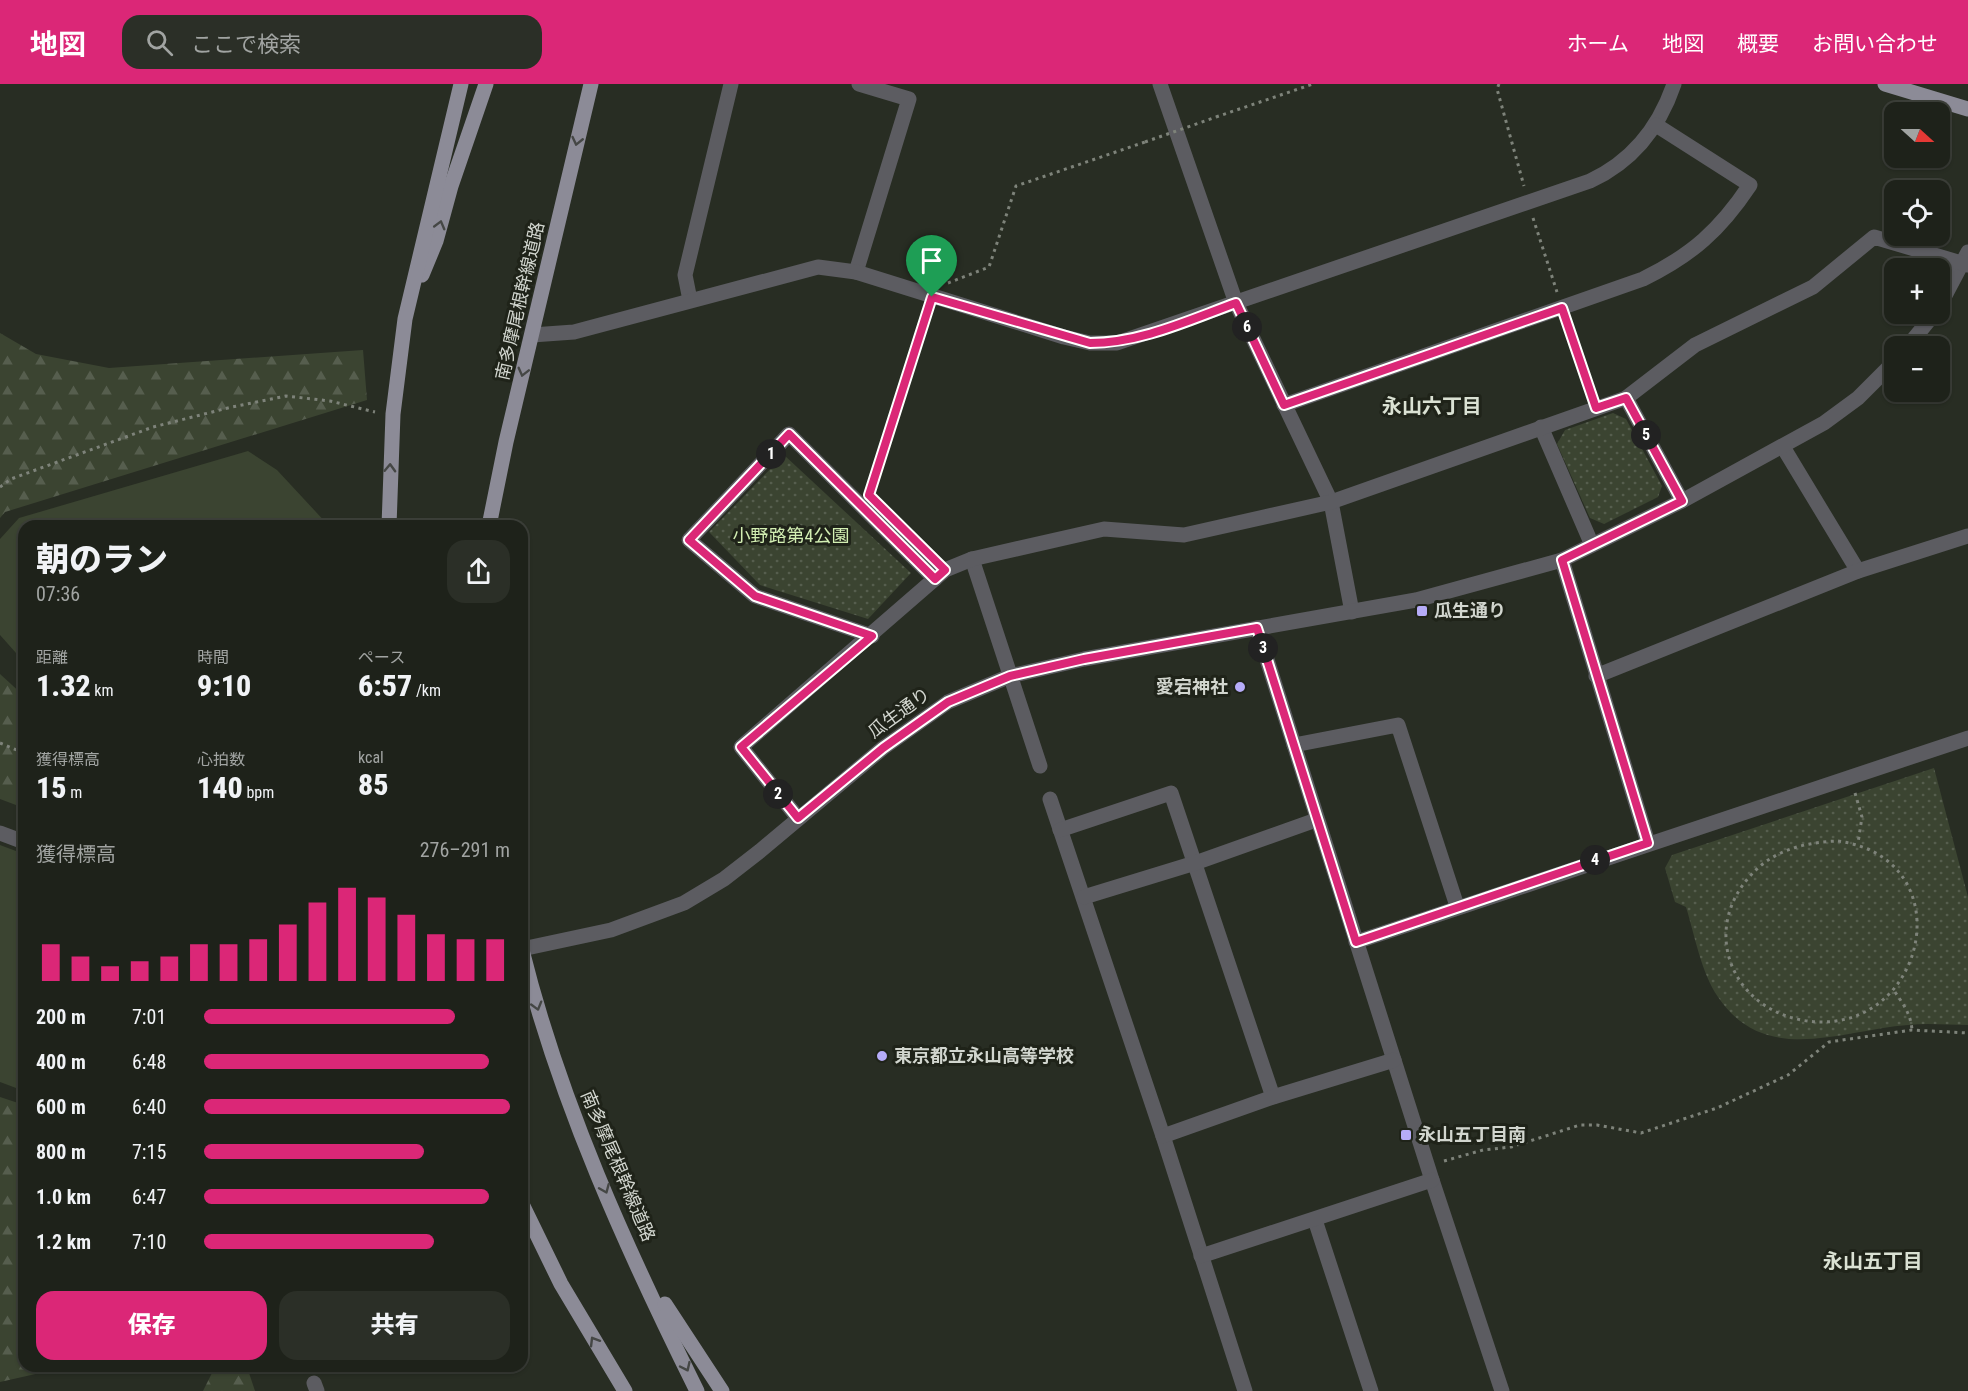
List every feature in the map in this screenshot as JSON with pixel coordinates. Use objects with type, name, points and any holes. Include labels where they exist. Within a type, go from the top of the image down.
[{"type":"main road","points":[[388,520],[393,414],[405,319],[460,84]]},
{"type":"main road","points":[[452,123],[468,84]]},
{"type":"main road","points":[[405,319],[436,241],[451,186],[486,84]]},
{"type":"main road","points":[[1885,84],[1968,109]]},
{"type":"main road","name":"南多摩尾根幹線道路","points":[[490,520],[589,85]]},
{"type":"main road","name":"南多摩尾根幹線道路","points":[[528,970],[560,1079],[637,1261],[697,1391]]},
{"type":"main road","points":[[528,1216],[561,1284],[625,1391]]},
{"type":"main road","points":[[637,1261],[722,1391]]},
{"type":"street","points":[[690,300],[685,275],[731,84]]},
{"type":"street","points":[[856,272],[909,99],[859,84]]},
{"type":"street","points":[[1160,84],[1236,303],[1331,502],[1352,612]]},
{"type":"street","points":[[532,335],[574,332],[806,268],[818,267],[856,272],[932,297],[1090,343],[1117,343],[1610,172],[1644,142],[1656,125],[1674,84]]},
{"type":"street","points":[[1284,405],[1644,279],[1675,263],[1700,245],[1729,217],[1750,185],[1656,125]]},
{"type":"street","points":[[798,818],[741,747],[872,636],[945,570],[972,559],[1104,529],[1184,536],[1331,502],[1626,398],[1695,345],[1813,287],[1874,237],[1966,260],[1950,288]]},
{"type":"street","points":[[1916,336],[1926,324]]},
{"type":"street","name":"瓜生通り","points":[[528,948],[611,930],[684,903],[733,872],[883,748],[948,702],[1010,676],[1084,659],[1352,612],[1465,589],[1562,560],[1682,501],[1783,447],[1824,423],[1858,398],[1884,372]]},
{"type":"street","points":[[1626,398],[1682,501]]},
{"type":"street","points":[[1541,427],[1592,545]]},
{"type":"street","points":[[872,636],[755,596],[689,540],[789,434],[935,579]]},
{"type":"street","points":[[1783,447],[1858,571]]},
{"type":"street","points":[[1596,676],[1858,571],[1968,536]]},
{"type":"street","points":[[972,559],[1040,765]]},
{"type":"street","points":[[1562,560],[1648,843]]},
{"type":"street","points":[[1257,628],[1316,820],[1502,1391]]},
{"type":"street","points":[[1294,745],[1398,725],[1457,906]]},
{"type":"street","points":[[1356,942],[1457,906],[1968,738]]},
{"type":"street","points":[[1060,830],[1171,793],[1273,1097]]},
{"type":"street","points":[[1050,799],[1163,1136],[1245,1391]]},
{"type":"street","points":[[1084,897],[1195,863],[1316,820]]},
{"type":"street","points":[[0,833],[18,840]]},
{"type":"street","points":[[1163,1136],[1273,1097],[1394,1060]]},
{"type":"street","points":[[1201,1256],[1432,1180]]},
{"type":"street","points":[[1315,1220],[1371,1391]]},
{"type":"path","points":[[869,495],[932,297],[944,285],[988,267],[1016,186],[1313,84]]},
{"type":"path","points":[[1499,84],[1497,89],[1528,202],[1596,408]]},
{"type":"path","points":[[0,487],[11,479],[153,427],[231,406],[286,396],[330,401],[375,412]]},
{"type":"path","points":[[0,743],[18,750]]},
{"type":"path","points":[[1854,790],[1862,818],[1858,843]]},
{"type":"path","points":[[1897,865],[1883,854],[1858,843],[1813,842],[1790,849],[1752,874],[1738,893],[1728,917],[1725,943],[1729,965],[1741,984],[1757,1000],[1776,1013],[1802,1020],[1826,1022],[1852,1018],[1895,992],[1917,958]]},
{"type":"path","points":[[1904,870],[1911,880]]},
{"type":"path","points":[[1895,992],[1906,1006],[1912,1030]]},
{"type":"path","points":[[1444,1161],[1483,1150],[1511,1147],[1580,1125],[1597,1125],[1641,1133],[1717,1108],[1788,1075],[1829,1042],[1912,1030],[1968,1033]]},
{"type":"green space","points":[[0,333],[36,354],[109,368],[363,350],[367,400],[5,512],[0,518]]},
{"type":"green space","points":[[1613,413],[1626,419],[1662,486],[1658,497],[1604,524],[1590,518],[1557,444],[1565,430]]},
{"type":"green space","points":[[248,451],[277,470],[323,520],[18,520],[18,655],[0,635],[0,539],[19,518]]},
{"type":"green space","name":"小野路第4公園","points":[[784,455],[911,573],[868,619],[760,585],[709,532]]},
{"type":"green space","points":[[0,674],[18,690],[18,806],[0,799]]},
{"type":"green space","points":[[1934,768],[1968,897],[1968,1025],[1908,1025],[1806,1039],[1781,1038],[1758,1032],[1737,1019],[1712,987],[1699,954],[1686,907],[1675,902],[1665,868],[1672,855]]},
{"type":"green space","points":[[0,845],[18,852],[18,1089],[0,1082]]},
{"type":"green space","points":[[0,1097],[18,1103],[18,1372],[44,1372],[0,1382]]},
{"type":"green space","points":[[212,1372],[249,1372],[255,1391],[203,1391]]},
{"type":"place","name":"瓜生通り","points":[[1422,611]]},
{"type":"place","name":"愛宕神社","points":[[1240,687]]},
{"type":"place","name":"東京都立永山高等学校","points":[[882,1056]]},
{"type":"place","name":"永山五丁目南","points":[[1406,1135]]},
{"type":"district","name":"永山六丁目","points":[[1432,406]]},
{"type":"district","name":"永山五丁目","points":[[1873,1261]]},
{"type":"route","points":[[932,297],[1090,343],[1117,343],[1236,303],[1284,405],[1562,308],[1596,408],[1626,398],[1682,501],[1562,560],[1648,843],[1356,942],[1294,745],[1275,693],[1257,628],[1084,659],[1010,676],[948,702],[883,748],[798,818],[741,747],[872,636],[755,596],[689,540],[789,434],[935,579],[945,570],[869,495],[932,297]]}]
